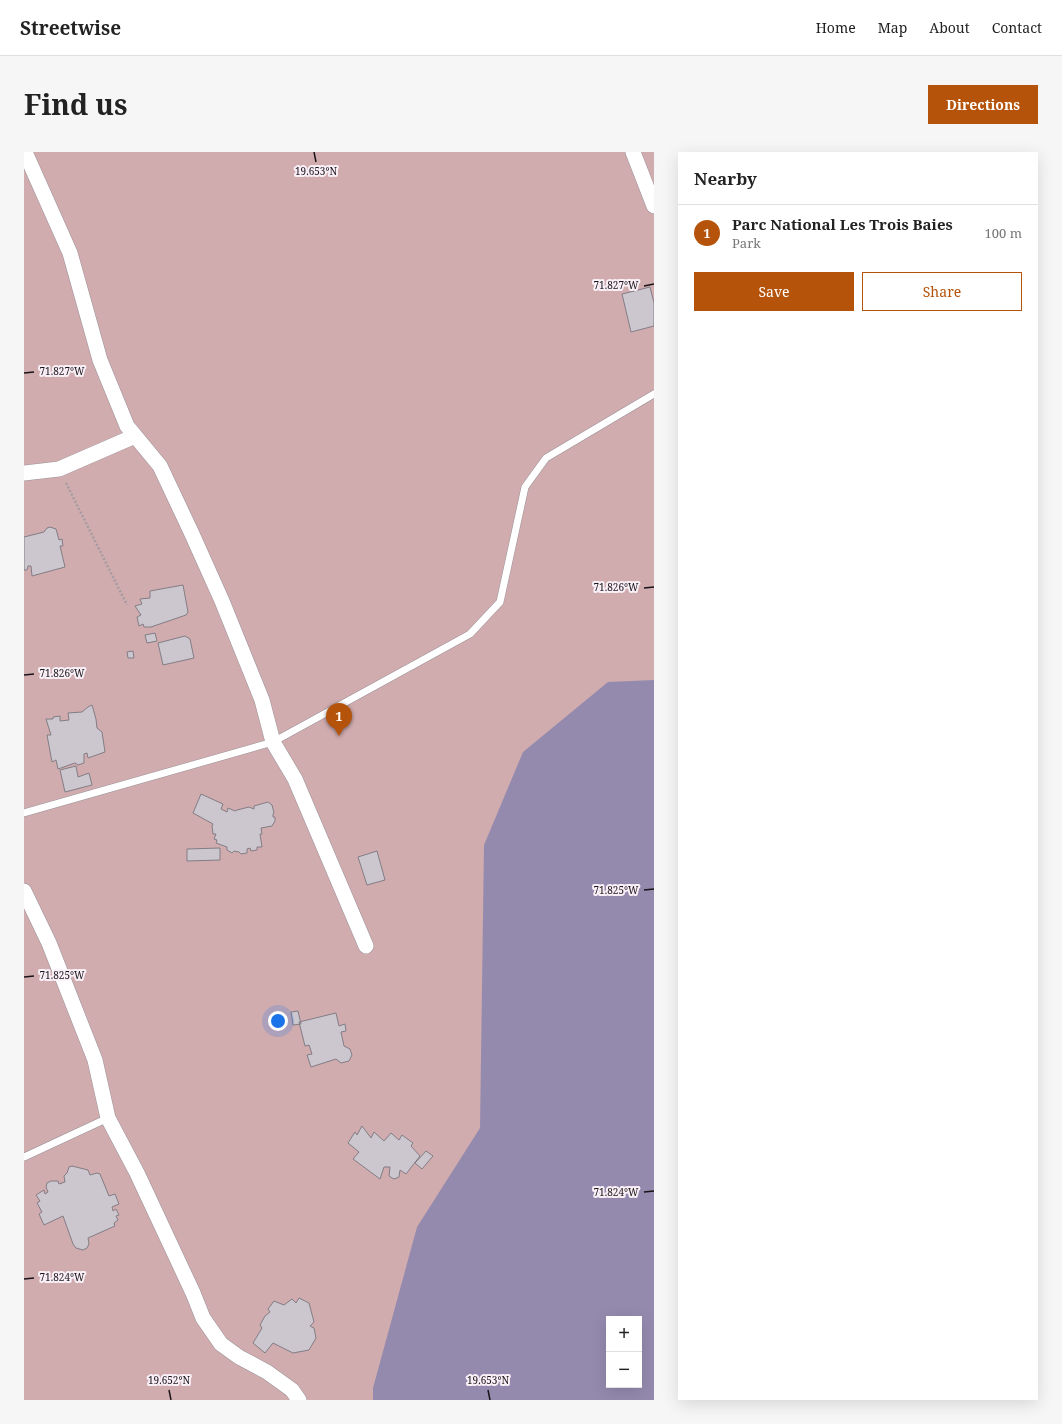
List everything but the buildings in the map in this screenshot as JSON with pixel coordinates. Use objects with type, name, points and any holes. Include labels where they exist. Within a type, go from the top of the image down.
[{"type":"street","points":[[25,152],[70,253],[100,360],[127,426],[160,466],[192,534],[222,601],[262,700],[273,742],[294,779],[366,946]]},
{"type":"street","points":[[633,152],[654,206]]},
{"type":"street","points":[[24,473],[59,469],[135,436]]},
{"type":"street","points":[[24,891],[49,943],[95,1060],[108,1118],[137,1173],[193,1293],[202,1318],[221,1344],[239,1357],[267,1372],[292,1390],[299,1400]]},
{"type":"lane","points":[[24,813],[273,742],[470,634],[500,602],[525,488],[546,458],[654,394]]},
{"type":"lane","points":[[24,1157],[108,1118]]},
{"type":"path","points":[[59,469],[127,605]]},
{"type":"shaded area","points":[[24,152],[654,152],[654,1400],[24,1400]]},
{"type":"shaded area","points":[[654,680],[654,1400],[373,1400],[373,1388],[417,1227],[480,1128],[484,845],[523,752],[608,682]]},
{"type":"place","name":"Parc National Les Trois Baies","points":[[339,736]]}]
